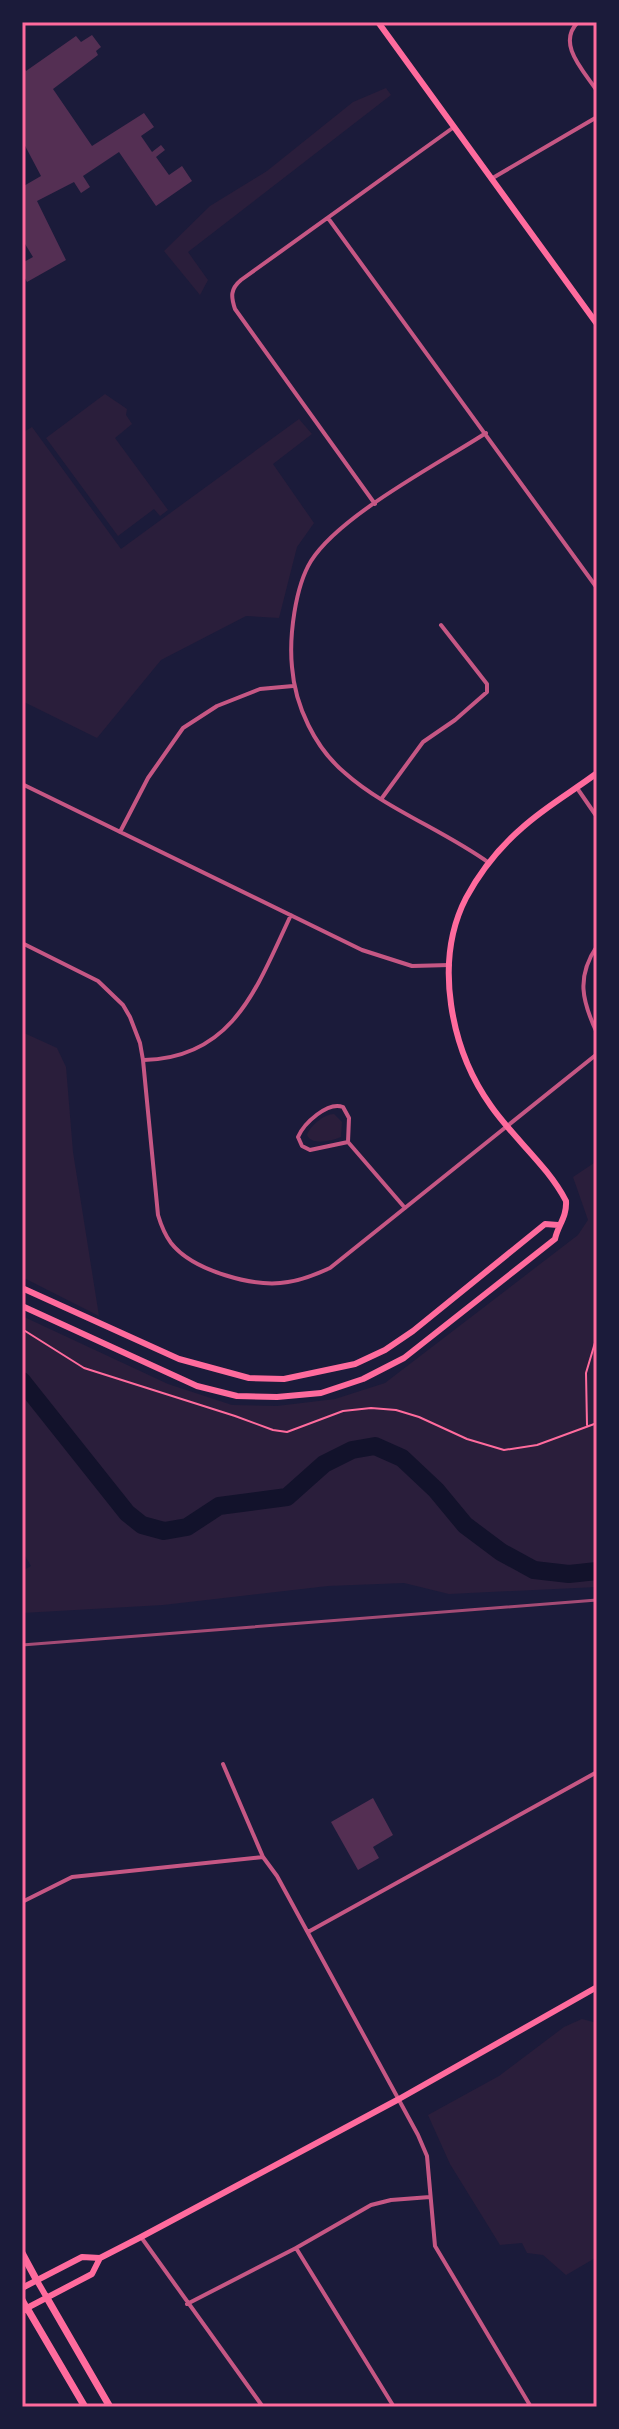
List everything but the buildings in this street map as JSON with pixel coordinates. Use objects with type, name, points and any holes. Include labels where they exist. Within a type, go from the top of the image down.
[{"type":"main road","points":[[378,22],[597,324]]},
{"type":"main road","points":[[22,1306],[197,1386],[237,1396],[277,1397],[321,1393],[363,1379],[404,1358],[555,1239],[558,1225],[566,1214],[566,1201],[491,1107],[471,1075],[455,1029],[450,965],[465,899],[489,863],[524,826],[597,773]]},
{"type":"main road","points":[[22,1288],[179,1359],[249,1378],[284,1379],[355,1364],[385,1350],[545,1224],[558,1225]]},
{"type":"main road","points":[[22,2288],[82,2257],[100,2258],[141,2237],[399,2099],[597,1987]]},
{"type":"main road","points":[[22,2253],[110,2407]]},
{"type":"main road","points":[[25,2309],[92,2274],[100,2258]]},
{"type":"main road","points":[[22,2299],[25,2309],[85,2407]]},
{"type":"street","points":[[578,22],[570,33],[569,46],[597,91]]},
{"type":"street","points":[[491,179],[597,117]]},
{"type":"street","points":[[375,504],[235,309],[231,297],[235,285],[241,280],[454,127]]},
{"type":"street","points":[[328,218],[597,588]]},
{"type":"street","points":[[486,433],[351,520],[321,547],[309,564],[291,643],[294,686],[320,746],[347,776],[489,863]]},
{"type":"street","points":[[382,798],[423,742],[487,692],[487,684],[441,625]]},
{"type":"street","points":[[120,832],[148,778],[183,728],[217,706],[260,689],[294,686]]},
{"type":"street","points":[[22,784],[384,959],[412,966],[450,965]]},
{"type":"street","points":[[577,788],[597,817]]},
{"type":"street","points":[[143,1060],[181,1054],[204,1045],[226,1030],[250,1001],[291,915]]},
{"type":"street","points":[[22,943],[82,972],[111,991],[130,1017],[143,1060],[158,1215],[172,1244],[195,1262],[244,1280],[270,1283],[300,1279],[340,1262],[597,1054]]},
{"type":"street","points":[[597,946],[585,966],[583,991],[587,1011],[597,1033]]},
{"type":"street","points":[[348,1142],[310,1150],[302,1146],[298,1137],[304,1127],[329,1106],[336,1104],[343,1107],[347,1114],[348,1142],[405,1208]]},
{"type":"street","points":[[223,1764],[263,1857],[308,1932],[427,2156],[435,2246],[530,2405],[523,2407]]},
{"type":"street","points":[[308,1932],[597,1772]]},
{"type":"street","points":[[22,1902],[72,1877],[263,1857]]},
{"type":"street","points":[[187,2304],[371,2205],[430,2197]]},
{"type":"street","points":[[141,2237],[263,2407]]},
{"type":"street","points":[[296,2248],[394,2407]]},
{"type":"path","points":[[22,1329],[84,1368],[273,1430],[287,1432],[343,1411],[371,1408],[396,1410],[467,1439],[504,1450],[537,1445],[597,1423]]},
{"type":"path","points":[[587,1425],[586,1373],[597,1336]]},
{"type":"shaded area","points":[[386,88],[391,95],[188,252],[208,280],[200,295],[164,251],[210,206],[267,171],[353,102]]},
{"type":"shaded area","points":[[105,394],[127,409],[126,415],[132,424],[115,438],[168,510],[160,516],[154,509],[118,536],[46,438]]},
{"type":"shaded area","points":[[299,419],[312,434],[273,464],[314,523],[297,547],[279,618],[246,616],[161,660],[97,738],[22,701],[22,433],[32,427],[121,549]]},
{"type":"shaded area","points":[[22,1032],[57,1048],[66,1067],[73,1152],[99,1316],[22,1277]]},
{"type":"shaded area","points":[[334,1114],[342,1122],[341,1137],[322,1142],[309,1138],[307,1135],[314,1124]]},
{"type":"shaded area","points":[[597,1161],[597,1587],[449,1594],[404,1583],[328,1586],[163,1605],[22,1613],[22,1571],[31,1566],[22,1551],[22,1316],[168,1384],[232,1405],[277,1406],[335,1399],[385,1383],[578,1235],[588,1220],[573,1177]]},
{"type":"shaded area","points":[[582,2019],[597,2023],[597,2257],[566,2275],[543,2255],[527,2253],[522,2243],[500,2245],[450,2164],[428,2115],[499,2076],[564,2027]]},
{"type":"waterway","points":[[22,1381],[127,1513],[142,1525],[164,1531],[187,1527],[219,1506],[287,1497],[324,1464],[352,1450],[375,1446],[402,1458],[436,1490],[465,1525],[501,1552],[534,1570],[569,1574],[597,1571]]},
{"type":"railway","points":[[22,1645],[597,1600]]}]
